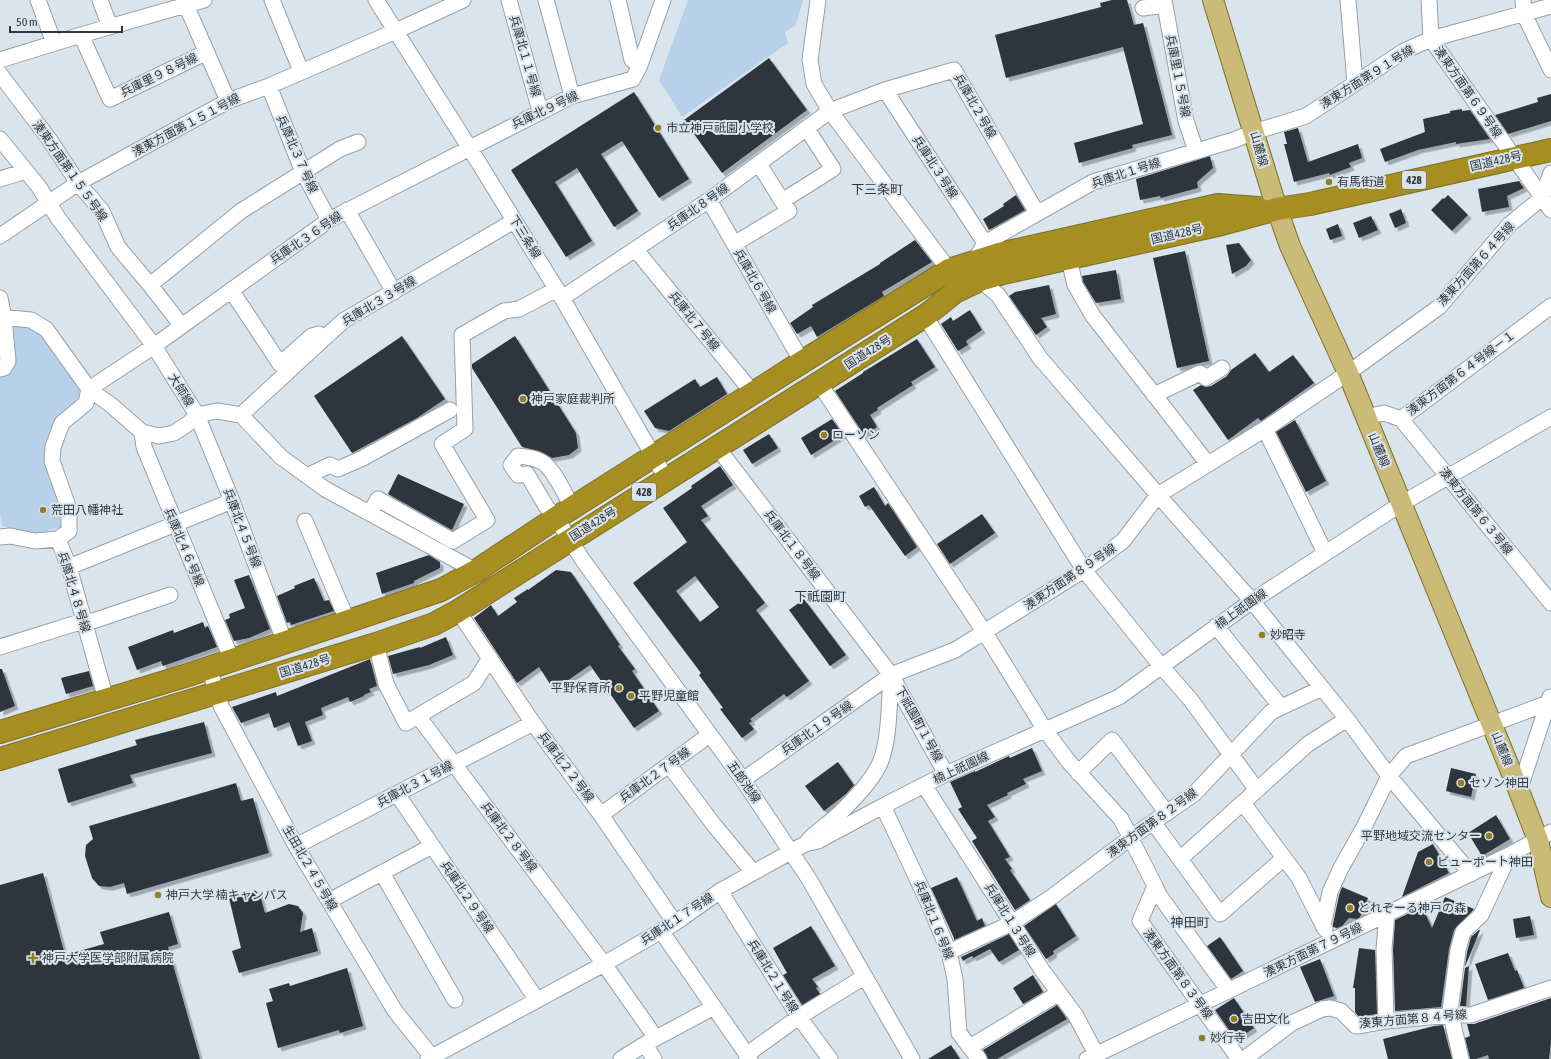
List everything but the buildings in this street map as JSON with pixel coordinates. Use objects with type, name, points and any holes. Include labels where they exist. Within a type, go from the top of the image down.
[{"type":"highway","name":"国道428号","points":[[0,732],[209,668],[440,590],[476,571],[564,512],[949,270],[1003,273],[1215,226],[1276,209],[1310,204],[1513,157],[1551,150]]},
{"type":"highway","name":"国道428号","points":[[0,759],[376,644],[434,624],[925,316],[999,254],[1218,205],[1276,209]]},
{"type":"main road","name":"山麓線","points":[[1213,0],[1276,209],[1290,246],[1348,373],[1519,791],[1544,836],[1551,897]]},
{"type":"street","points":[[38,0],[54,43]]},
{"type":"street","points":[[100,0],[110,27]]},
{"type":"street","points":[[0,60],[185,3],[204,0]]},
{"type":"street","points":[[272,0],[301,71]]},
{"type":"street","name":"下三条線","points":[[376,0],[560,293],[666,478]]},
{"type":"street","name":"湊東方面第１５１号線","points":[[0,236],[78,183],[228,101],[269,86],[463,0]]},
{"type":"street","name":"兵庫北１１号線","points":[[509,0],[540,111]]},
{"type":"street","points":[[546,0],[572,96]]},
{"type":"street","points":[[618,0],[632,60],[640,65]]},
{"type":"street","name":"兵庫北９号線","points":[[469,147],[572,96],[633,79],[640,65],[663,0]]},
{"type":"street","points":[[818,0],[810,60],[814,84],[830,111],[949,270]]},
{"type":"street","points":[[1348,0],[1355,83]]},
{"type":"street","name":"湊東方面第６９号線","points":[[1429,0],[1431,39],[1551,210]]},
{"type":"street","points":[[1143,8],[1165,2]]},
{"type":"street","name":"兵庫里１５号線","points":[[1165,2],[1186,121],[1196,152]]},
{"type":"street","points":[[185,3],[228,101]]},
{"type":"street","name":"湊東方面第９１号線","points":[[1254,132],[1306,116],[1404,51],[1431,39],[1523,7],[1551,6]]},
{"type":"street","points":[[1523,7],[1551,70]]},
{"type":"street","name":"兵庫里９８号線","points":[[81,35],[110,99],[207,52]]},
{"type":"street","name":"兵庫北２号線","points":[[830,111],[885,90],[954,70],[1037,213]]},
{"type":"street","name":"湊東方面第１５５号線","points":[[0,74],[49,139],[78,183],[102,211],[118,247],[182,326]]},
{"type":"street","name":"兵庫北３７号線","points":[[269,86],[303,172],[329,220]]},
{"type":"street","name":"兵庫北３号線","points":[[885,90],[984,243]]},
{"type":"street","name":"兵庫北８号線","points":[[370,513],[378,498],[453,541],[487,520],[442,444],[466,429],[462,335],[504,311],[519,309],[560,293],[636,250],[709,200],[830,111]]},
{"type":"street","points":[[782,200],[833,170],[806,129]]},
{"type":"street","name":"兵庫北１号線","points":[[984,243],[1093,182],[1235,140],[1254,132]]},
{"type":"street","name":"大師線","points":[[0,139],[39,187],[58,218],[154,346],[197,415],[217,411],[241,415]]},
{"type":"street","points":[[150,285],[241,211],[340,149],[358,142]]},
{"type":"street","name":"兵庫北３６号線","points":[[154,346],[329,220],[469,147]]},
{"type":"street","points":[[734,244],[789,211],[759,164]]},
{"type":"street","points":[[0,179],[26,171]]},
{"type":"street","points":[[1542,198],[1551,173]]},
{"type":"street","name":"湊東方面第６４号線","points":[[1348,373],[1439,307],[1510,224],[1542,198]]},
{"type":"street","name":"兵庫北６号線","points":[[709,200],[802,362]]},
{"type":"street","points":[[347,210],[394,292]]},
{"type":"street","name":"兵庫北３３号線","points":[[241,415],[343,321],[514,221]]},
{"type":"street","points":[[984,243],[977,271],[998,295],[1040,358],[1252,601],[1347,719],[1389,776],[1471,874]]},
{"type":"street","name":"兵庫北７号線","points":[[636,250],[753,393]]},
{"type":"street","points":[[1069,259],[1075,285],[1093,316],[1208,464]]},
{"type":"street","points":[[231,290],[280,364],[312,336],[334,330]]},
{"type":"street","points":[[0,298],[8,361],[4,368],[0,369]]},
{"type":"street","name":"湊東方面第６４号線－１","points":[[1366,417],[1384,413],[1401,419],[1551,306]]},
{"type":"street","points":[[925,316],[1084,570],[1190,700],[1257,790]]},
{"type":"street","points":[[2,317],[31,320],[46,329],[89,389],[111,405],[142,432],[159,436],[174,433],[189,423],[197,415]]},
{"type":"street","points":[[89,389],[154,346]]},
{"type":"street","points":[[1154,395],[1200,373],[1206,378],[1222,368]]},
{"type":"street","name":"湊東方面第８９号線","points":[[891,675],[955,650],[985,633],[1084,570],[1123,541],[1158,495],[1265,429],[1348,373]]},
{"type":"street","points":[[819,383],[985,633],[1045,730],[1078,773],[1121,819],[1159,895],[1229,991]]},
{"type":"street","name":"兵庫北４８号線","points":[[89,389],[86,403],[62,423],[53,447],[52,461],[69,509],[69,530],[58,539],[69,567],[106,699]]},
{"type":"street","points":[[307,476],[330,465],[338,469],[363,458],[450,410]]},
{"type":"street","name":"兵庫北４５号線","points":[[197,415],[232,501],[286,643]]},
{"type":"street","points":[[241,415],[281,457],[326,489],[476,571]]},
{"type":"street","name":"楠上祇園線","points":[[924,784],[1119,697],[1216,626],[1325,553],[1401,504],[1551,417]]},
{"type":"street","name":"湊東方面第６３号線","points":[[1401,419],[1551,603]]},
{"type":"street","points":[[1265,429],[1325,553]]},
{"type":"street","name":"兵庫北４６号線","points":[[142,432],[144,447],[232,660]]},
{"type":"street","name":"兵庫北１８号線","points":[[717,447],[891,675]]},
{"type":"street","points":[[69,567],[232,501]]},
{"type":"street","name":"五郎池線","points":[[564,512],[570,539],[582,558],[743,780],[809,879],[912,1059]]},
{"type":"street","points":[[306,521],[348,622]]},
{"type":"street","points":[[0,537],[10,536],[35,541],[58,539]]},
{"type":"street","points":[[0,647],[83,621],[93,621],[170,595]]},
{"type":"street","name":"兵庫北２２号線","points":[[458,610],[533,723],[602,815],[675,923]]},
{"type":"street","points":[[1216,626],[1281,707]]},
{"type":"street","points":[[376,644],[386,684],[406,723],[474,683],[490,658]]},
{"type":"street","name":"生田北２４５号線","points":[[209,668],[221,706],[296,846],[395,1011],[432,1058]]},
{"type":"street","points":[[805,844],[814,833],[835,817],[855,797],[868,782],[879,764],[885,743],[891,675]]},
{"type":"street","name":"下祇園町１号線","points":[[891,675],[946,774]]},
{"type":"street","name":"兵庫北１９号線","points":[[743,780],[891,675]]},
{"type":"street","name":"湊東方面第８２号線","points":[[949,952],[1012,923],[1053,896],[1130,838],[1194,794],[1271,712],[1322,688]]},
{"type":"street","points":[[1519,791],[1549,698]]},
{"type":"street","name":"湊東方面第７９号線","points":[[1323,926],[1330,892],[1341,868],[1364,828],[1389,776],[1406,756],[1492,724],[1549,698]]},
{"type":"street","name":"兵庫北２８号線","points":[[418,716],[604,964],[651,1041],[654,1059]]},
{"type":"street","points":[[1180,859],[1308,744],[1347,719]]},
{"type":"street","name":"兵庫北３１号線","points":[[296,846],[533,723]]},
{"type":"street","name":"兵庫北２７号線","points":[[602,815],[709,735]]},
{"type":"street","points":[[1078,773],[1112,740],[1166,813]]},
{"type":"street","points":[[669,765],[714,825],[753,872]]},
{"type":"street","name":"兵庫北１７号線","points":[[432,1058],[604,964],[675,923],[720,891],[753,872],[791,853],[805,844],[818,842],[924,784]]},
{"type":"street","name":"兵庫北１３号線","points":[[924,784],[1042,970],[1076,1016],[1091,1057]]},
{"type":"street","name":"兵庫北２９号線","points":[[397,794],[538,1000]]},
{"type":"street","points":[[1243,803],[1299,878],[1331,942]]},
{"type":"street","name":"兵庫北１６号線","points":[[883,806],[928,902],[949,952],[955,979],[959,1033],[974,1053]]},
{"type":"street","points":[[1153,822],[1220,914],[1284,858]]},
{"type":"street","name":"湊東方面第７９号線","points":[[1091,1057],[1331,942],[1387,913],[1509,856],[1544,836]]},
{"type":"street","points":[[329,901],[432,846]]},
{"type":"street","points":[[1462,1059],[1450,1010],[1458,950],[1463,932],[1481,915],[1509,856]]},
{"type":"street","points":[[382,873],[455,1000]]},
{"type":"street","name":"湊東方面第８３号線","points":[[1155,886],[1140,921],[1239,1059]]},
{"type":"street","name":"兵庫北２１号線","points":[[720,891],[799,1017],[830,1059]]},
{"type":"street","points":[[1386,1021],[1384,949],[1387,913]]},
{"type":"street","points":[[661,931],[748,1057],[799,1017],[864,977]]},
{"type":"street","name":"湊東方面第８４号線","points":[[1244,1059],[1292,1023],[1322,1009],[1330,1008],[1341,1012],[1356,1026],[1386,1021],[1452,1015],[1471,1015],[1551,988]]},
{"type":"street","points":[[974,1053],[1059,993]]},
{"type":"street","points":[[621,1059],[714,1007]]},
{"type":"shaded area","points":[[688,0],[803,0],[796,25],[785,32],[788,43],[682,117],[659,80]]},
{"type":"shaded area","points":[[16,325],[40,332],[80,386],[79,400],[58,418],[44,452],[45,463],[61,508],[61,527],[37,534],[2,526],[0,515],[0,374],[9,326]]},
{"type":"place","name":"市立神戸祇園小学校","points":[[658,128]]},
{"type":"place","name":"有馬街道","points":[[1329,182]]},
{"type":"place","name":"神戸家庭裁判所","points":[[523,399]]},
{"type":"place","name":"ローソン","points":[[824,435]]},
{"type":"place","name":"荒田八幡神社","points":[[43,510]]},
{"type":"place","name":"妙昭寺","points":[[1262,635]]},
{"type":"place","name":"平野保育所","points":[[619,688]]},
{"type":"place","name":"平野児童館","points":[[631,696]]},
{"type":"place","name":"セゾン神田","points":[[1461,783]]},
{"type":"place","name":"平野地域交流センター","points":[[1489,836]]},
{"type":"place","name":"ビューポート神田","points":[[1429,862]]},
{"type":"place","name":"神戸大学 楠キャンパス","points":[[158,895]]},
{"type":"place","name":"とれぞーる神戸の森","points":[[1350,908]]},
{"type":"place","name":"神戸大学医学部附属病院","points":[[33,958]]},
{"type":"place","name":"吉田文化","points":[[1234,1019]]},
{"type":"place","name":"妙行寺","points":[[1202,1038]]},
{"type":"district","name":"下三条町","points":[[877,189]]},
{"type":"district","name":"下祇園町","points":[[820,596]]},
{"type":"district","name":"神田町","points":[[1190,922]]}]
